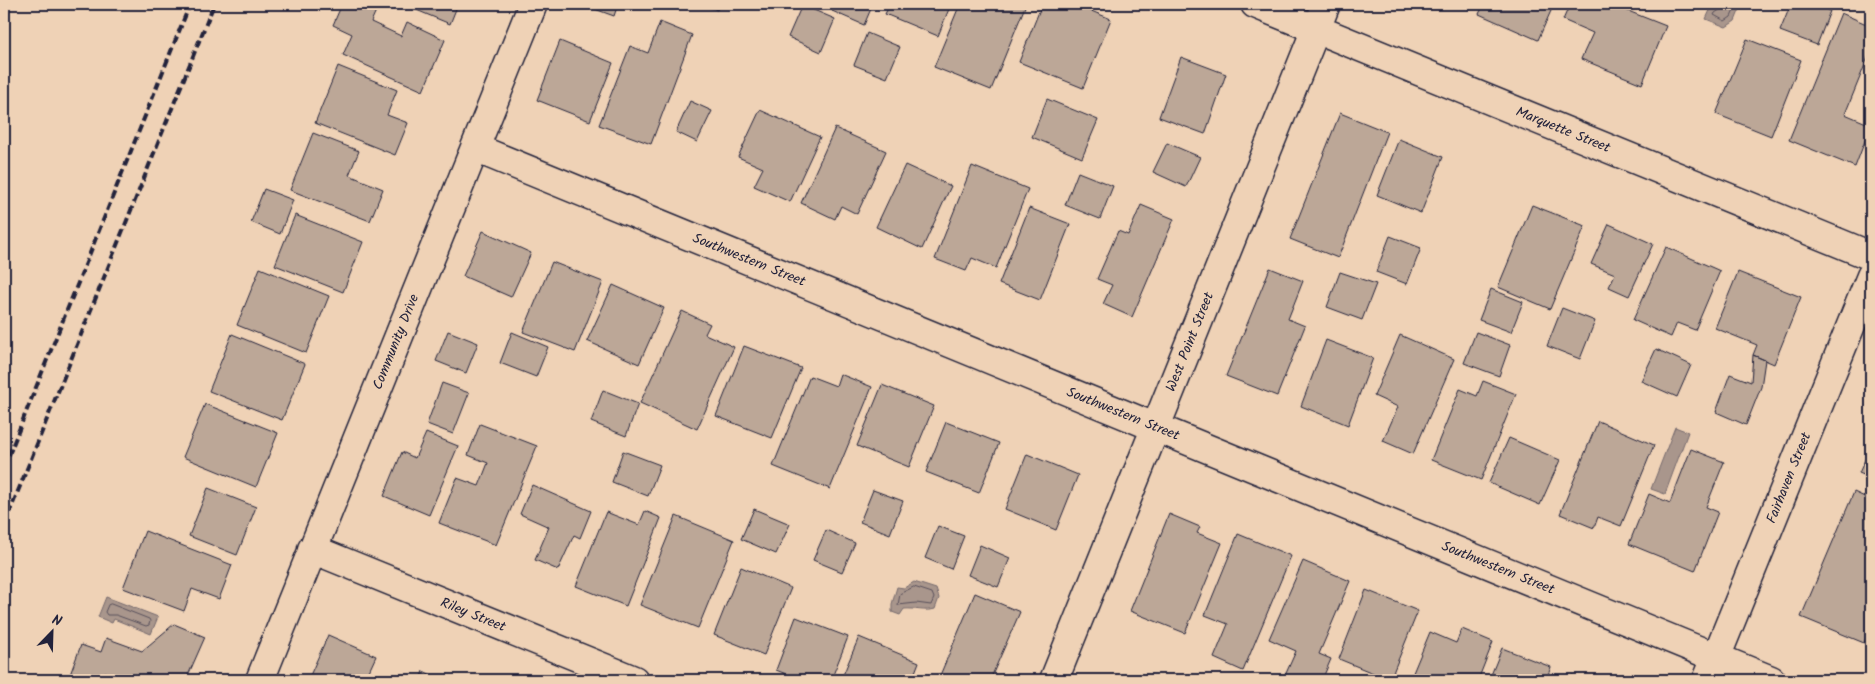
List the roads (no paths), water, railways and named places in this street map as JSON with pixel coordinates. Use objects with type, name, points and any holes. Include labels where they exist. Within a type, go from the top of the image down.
[{"type":"street","name":"Community Drive","points":[[260,680],[533,4]]},
{"type":"street","name":"Marquette Street","points":[[1255,4],[1871,256]]},
{"type":"street","name":"West Point Street","points":[[1054,680],[1326,4]]},
{"type":"street","name":"Southwestern Street","points":[[475,148],[1155,428],[1712,669],[1771,680]]},
{"type":"street","name":"Fairhaven Street","points":[[1712,669],[1871,276]]},
{"type":"street","name":"Riley Street","points":[[312,549],[634,680]]},
{"type":"water","points":[[1718,4],[1742,4],[1735,21],[1726,27],[1706,19],[1711,8]]},
{"type":"water","points":[[1675,427],[1688,432],[1665,494],[1651,489]]},
{"type":"water","points":[[914,582],[936,589],[939,598],[935,609],[904,609],[900,615],[892,612],[892,604],[897,587],[904,588]]},
{"type":"water","points":[[106,597],[158,617],[151,634],[114,619],[112,623],[98,617]]},
{"type":"railway","points":[[4,467],[190,4]]},
{"type":"railway","points":[[4,526],[214,4]]}]
